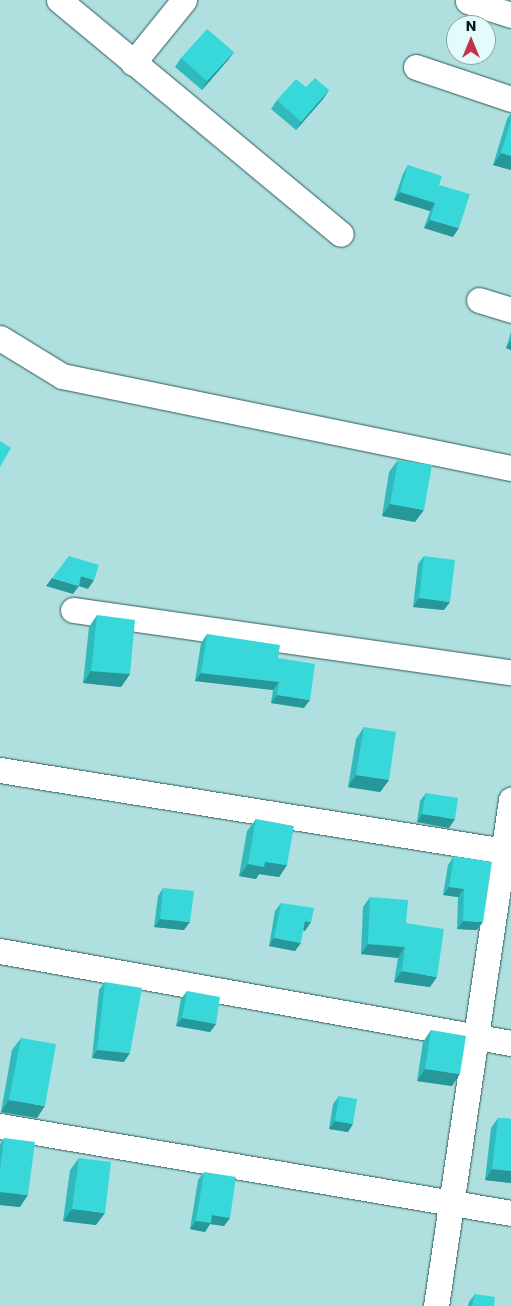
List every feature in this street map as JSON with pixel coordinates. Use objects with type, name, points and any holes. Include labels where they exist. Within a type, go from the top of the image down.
[{"type":"street","points":[[59,0],[341,234]]},
{"type":"street","points":[[133,63],[184,0]]},
{"type":"street","points":[[468,1],[511,15]]},
{"type":"street","points":[[416,67],[511,99]]},
{"type":"street","points":[[480,300],[511,310]]},
{"type":"street","points":[[0,338],[62,376],[511,468]]},
{"type":"street","points":[[73,610],[511,672]]},
{"type":"street","points":[[0,770],[507,852]]},
{"type":"street","points":[[436,1306],[450,1203],[507,852],[511,800]]},
{"type":"street","points":[[0,951],[511,1043]]},
{"type":"street","points":[[0,1126],[511,1213]]},
{"type":"building","points":[[207,29],[234,52],[207,81],[181,58]]},
{"type":"building","points":[[315,78],[329,90],[301,122],[277,100],[296,79],[306,87]]},
{"type":"building","points":[[511,120],[511,156],[501,153]]},
{"type":"building","points":[[408,165],[442,176],[439,185],[470,194],[459,228],[430,220],[435,203],[400,192]]},
{"type":"building","points":[[0,441],[11,448],[0,467]]},
{"type":"building","points":[[398,460],[432,465],[424,510],[390,504]]},
{"type":"building","points":[[69,556],[99,565],[94,580],[81,576],[79,586],[52,578]]},
{"type":"building","points":[[424,556],[455,560],[450,602],[419,598]]},
{"type":"building","points":[[97,615],[135,620],[130,674],[91,671]]},
{"type":"building","points":[[207,634],[280,645],[278,658],[315,664],[310,700],[277,695],[279,682],[201,673]]},
{"type":"building","points":[[364,727],[396,732],[389,780],[356,775]]},
{"type":"building","points":[[426,793],[458,798],[455,819],[422,814]]},
{"type":"building","points":[[256,819],[294,826],[287,865],[265,862],[264,867],[248,864]]},
{"type":"building","points":[[454,856],[492,862],[483,922],[463,921],[464,889],[449,887]]},
{"type":"building","points":[[163,888],[194,891],[190,922],[160,919]]},
{"type":"building","points":[[370,897],[408,900],[406,923],[444,929],[437,977],[402,971],[405,947],[368,944]]},
{"type":"building","points":[[281,903],[314,908],[311,922],[305,921],[301,943],[274,938]]},
{"type":"building","points":[[105,982],[142,988],[130,1053],[97,1050]]},
{"type":"building","points":[[187,991],[220,997],[216,1024],[182,1018]]},
{"type":"building","points":[[431,1030],[466,1036],[460,1074],[425,1069]]},
{"type":"building","points":[[21,1038],[56,1044],[45,1106],[9,1100]]},
{"type":"building","points":[[339,1096],[357,1099],[353,1124],[335,1121]]},
{"type":"building","points":[[498,1118],[511,1119],[511,1171],[492,1169]]},
{"type":"building","points":[[4,1138],[35,1142],[28,1195],[0,1192],[0,1171]]},
{"type":"building","points":[[79,1158],[111,1162],[105,1213],[72,1209]]},
{"type":"building","points":[[204,1172],[236,1177],[230,1218],[212,1215],[211,1223],[196,1221]]},
{"type":"building","points":[[475,1294],[495,1297],[494,1306],[472,1306]]}]
